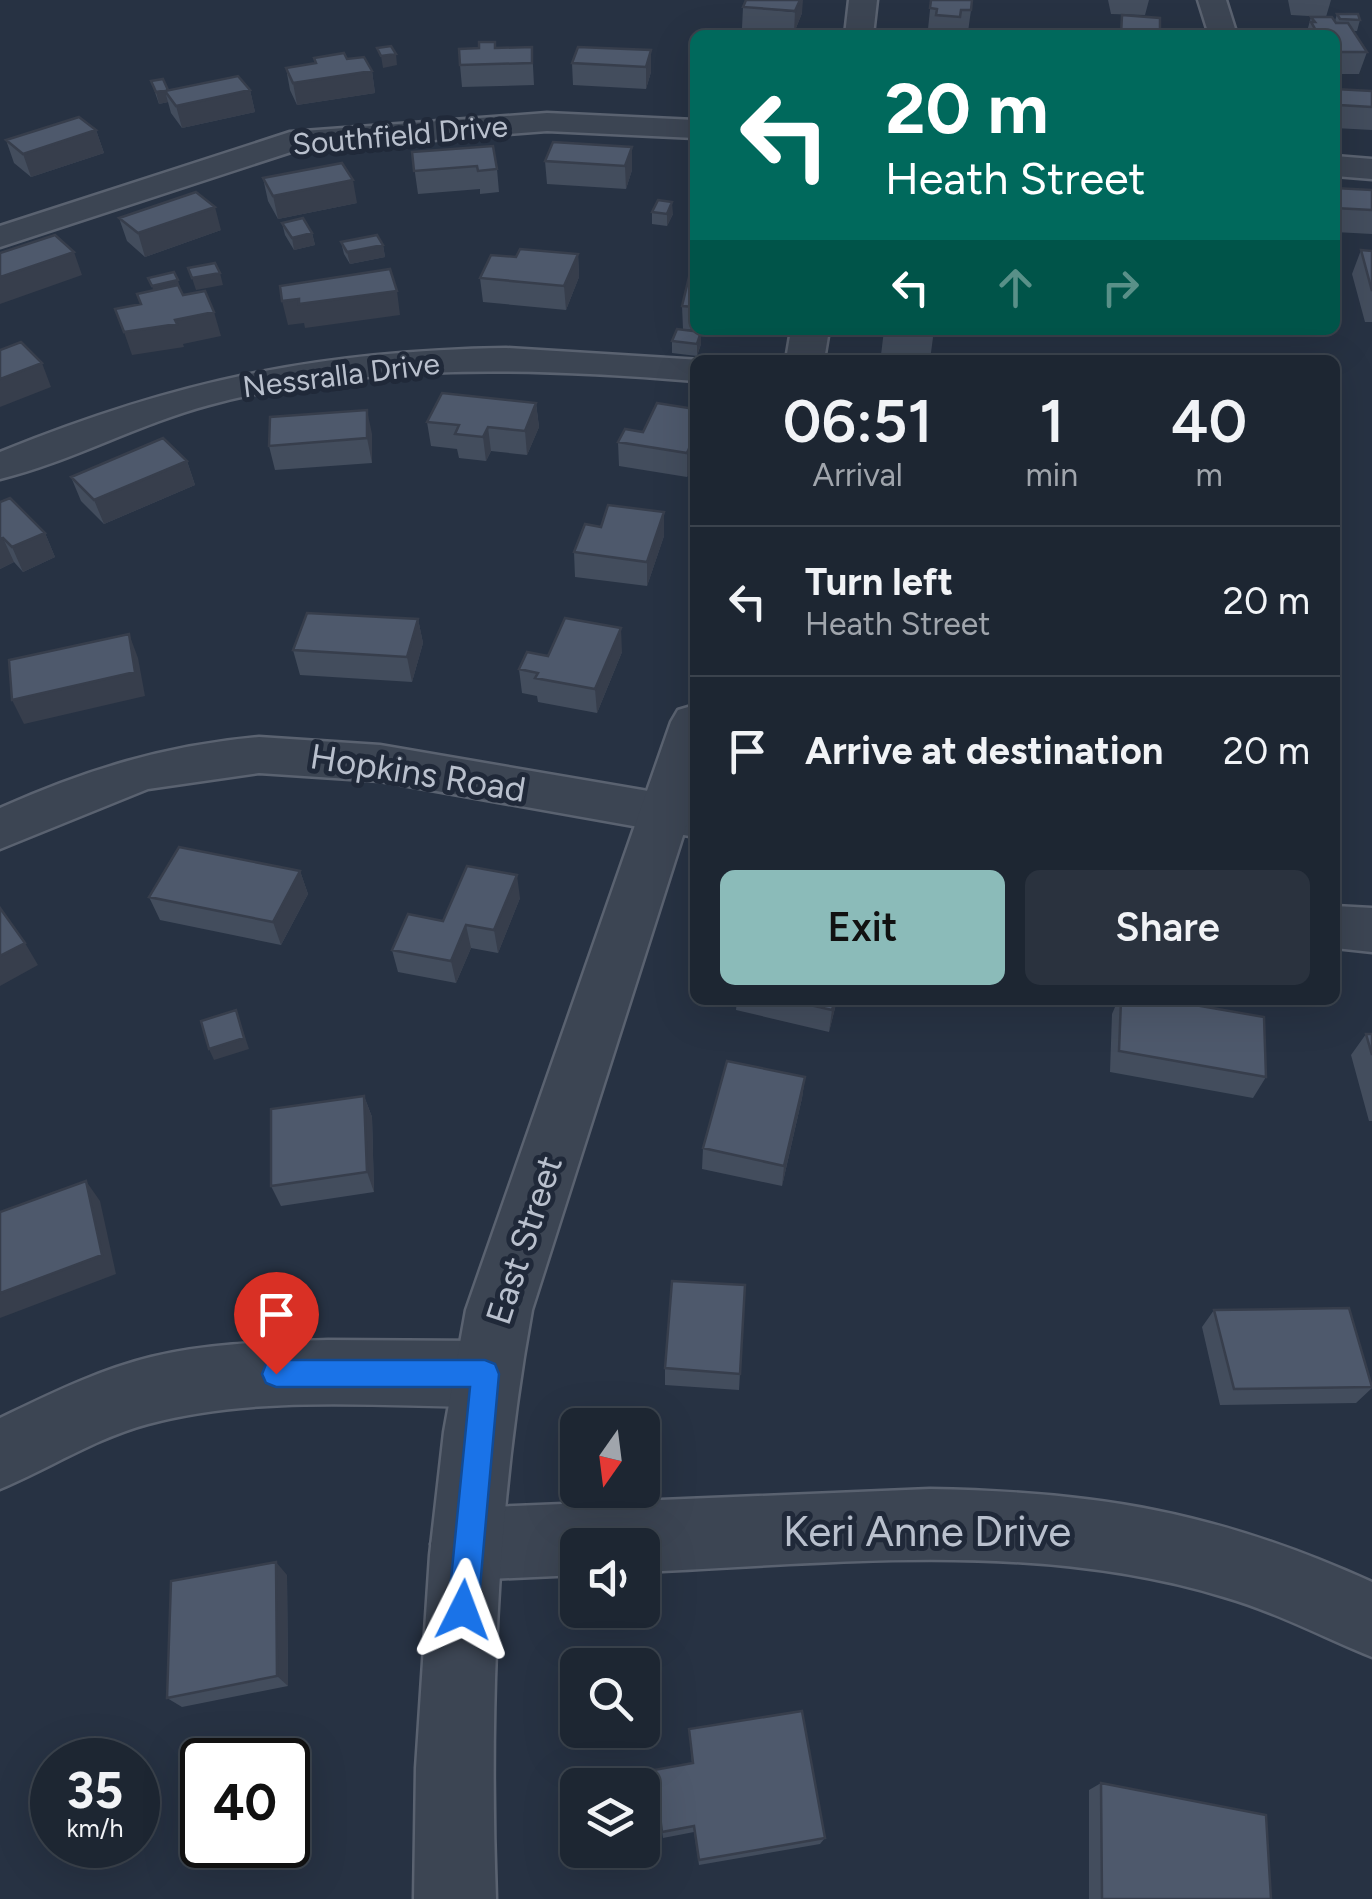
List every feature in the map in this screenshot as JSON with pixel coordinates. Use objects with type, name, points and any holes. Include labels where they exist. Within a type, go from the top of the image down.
[{"type":"street","points":[[860,30],[864,0]]},
{"type":"street","points":[[1212,0],[1221,30]]},
{"type":"street","name":"Southfield Drive","points":[[0,237],[290,142],[547,122],[690,130]]},
{"type":"street","points":[[1340,167],[1372,170]]},
{"type":"street","name":"Nessralla Drive","points":[[0,467],[197,396],[327,370],[464,360],[690,370]]},
{"type":"street","name":"Hopkins Road","points":[[0,830],[101,786],[168,766],[271,754],[321,753],[382,760],[681,815]]},
{"type":"street","name":"East Street","points":[[455,1899],[456,1761],[467,1544],[485,1374],[499,1310],[681,815],[690,755]]},
{"type":"street","points":[[1340,927],[1372,930]]},
{"type":"street","points":[[0,1454],[77,1418],[168,1386],[276,1374],[485,1374]]},
{"type":"street","name":"Keri Anne Drive","points":[[467,1544],[894,1524],[982,1523],[1068,1528],[1158,1541],[1249,1566],[1372,1620]]},
{"type":"building","points":[[746,0],[800,0],[795,11],[743,7]]},
{"type":"building","points":[[931,0],[972,0],[971,10],[961,10],[960,17],[936,15],[937,9],[930,8]]},
{"type":"building","points":[[1337,14],[1358,14],[1360,20],[1340,19]]},
{"type":"building","points":[[1122,15],[1160,18],[1160,30],[1121,30]]},
{"type":"building","points":[[1311,17],[1332,17],[1336,23],[1348,23],[1367,52],[1340,52],[1340,30],[1316,30],[1311,22],[1315,22]]},
{"type":"building","points":[[479,42],[495,42],[495,48],[532,47],[532,63],[460,65],[459,49],[479,48]]},
{"type":"building","points":[[391,46],[396,54],[381,56],[377,48]]},
{"type":"building","points":[[578,47],[651,50],[646,67],[572,63]]},
{"type":"building","points":[[344,53],[347,59],[364,57],[372,71],[293,83],[286,68],[316,63],[314,58]]},
{"type":"building","points":[[238,76],[250,90],[176,106],[165,91]]},
{"type":"building","points":[[163,79],[168,90],[156,92],[151,81]]},
{"type":"building","points":[[1340,89],[1372,91],[1372,107],[1340,105]]},
{"type":"building","points":[[79,117],[96,130],[23,154],[6,140]]},
{"type":"building","points":[[553,142],[632,147],[625,166],[545,161]]},
{"type":"building","points":[[493,146],[497,169],[478,171],[477,166],[414,171],[412,152]]},
{"type":"building","points":[[342,163],[353,180],[273,196],[263,178]]},
{"type":"building","points":[[1340,188],[1372,190],[1372,210],[1340,208]]},
{"type":"building","points":[[196,192],[215,207],[138,233],[119,218]]},
{"type":"building","points":[[658,200],[672,202],[667,214],[652,212]]},
{"type":"building","points":[[303,218],[312,233],[292,238],[282,223]]},
{"type":"building","points":[[55,235],[74,252],[0,277],[0,253]]},
{"type":"building","points":[[377,235],[383,245],[347,252],[341,242]]},
{"type":"building","points":[[520,249],[578,254],[564,286],[480,278],[491,255],[516,257]]},
{"type":"building","points":[[1361,250],[1372,251],[1372,291]]},
{"type":"building","points":[[215,263],[220,273],[192,278],[188,268]]},
{"type":"building","points":[[390,269],[397,291],[299,304],[299,299],[282,301],[280,286]]},
{"type":"building","points":[[174,272],[178,280],[152,286],[148,278]]},
{"type":"building","points":[[689,277],[690,277],[690,307],[682,306]]},
{"type":"building","points":[[178,285],[183,295],[205,291],[214,312],[175,320],[177,324],[124,332],[115,309],[141,304],[137,294]]},
{"type":"building","points":[[677,329],[700,335],[697,344],[672,341]]},
{"type":"building","points":[[21,342],[42,363],[0,379],[0,350]]},
{"type":"building","points":[[442,393],[536,403],[525,431],[488,427],[483,437],[455,434],[459,425],[427,422]]},
{"type":"building","points":[[657,403],[690,408],[687,453],[618,442],[625,429],[643,432]]},
{"type":"building","points":[[367,410],[367,438],[269,446],[270,417]]},
{"type":"building","points":[[163,438],[187,461],[94,500],[71,477]]},
{"type":"building","points":[[10,498],[45,533],[12,547],[0,539],[0,502]]},
{"type":"building","points":[[608,505],[664,512],[647,562],[574,552],[585,524],[601,527]]},
{"type":"building","points":[[307,613],[418,619],[407,657],[293,650]]},
{"type":"building","points":[[565,618],[621,628],[595,689],[535,678],[538,673],[519,669],[527,652],[548,656]]},
{"type":"building","points":[[129,634],[135,672],[12,700],[9,660]]},
{"type":"building","points":[[179,847],[300,871],[273,922],[149,897]]},
{"type":"building","points":[[467,866],[517,875],[494,930],[466,925],[451,961],[392,950],[408,914],[443,921]]},
{"type":"building","points":[[0,908],[25,943],[0,956]]},
{"type":"building","points":[[1121,1005],[1195,1005],[1264,1017],[1266,1077],[1119,1051]]},
{"type":"building","points":[[236,1010],[244,1038],[209,1049],[201,1021]]},
{"type":"building","points":[[1366,1034],[1372,1034],[1372,1055]]},
{"type":"building","points":[[727,1061],[805,1077],[784,1166],[703,1148]]},
{"type":"building","points":[[364,1096],[367,1172],[271,1186],[271,1109]]},
{"type":"building","points":[[86,1181],[102,1255],[0,1293],[0,1212]]},
{"type":"building","points":[[672,1281],[745,1285],[740,1374],[665,1368]]},
{"type":"building","points":[[1349,1308],[1372,1387],[1234,1389],[1214,1310]]},
{"type":"building","points":[[276,1562],[277,1676],[167,1698],[171,1581]]},
{"type":"building","points":[[802,1711],[825,1838],[699,1860],[694,1826],[662,1832],[660,1769],[693,1763],[689,1729]]},
{"type":"building","points":[[1101,1783],[1266,1815],[1271,1899],[1102,1899]]},
{"type":"route","points":[[276,1374],[485,1374],[463,1610]]}]
